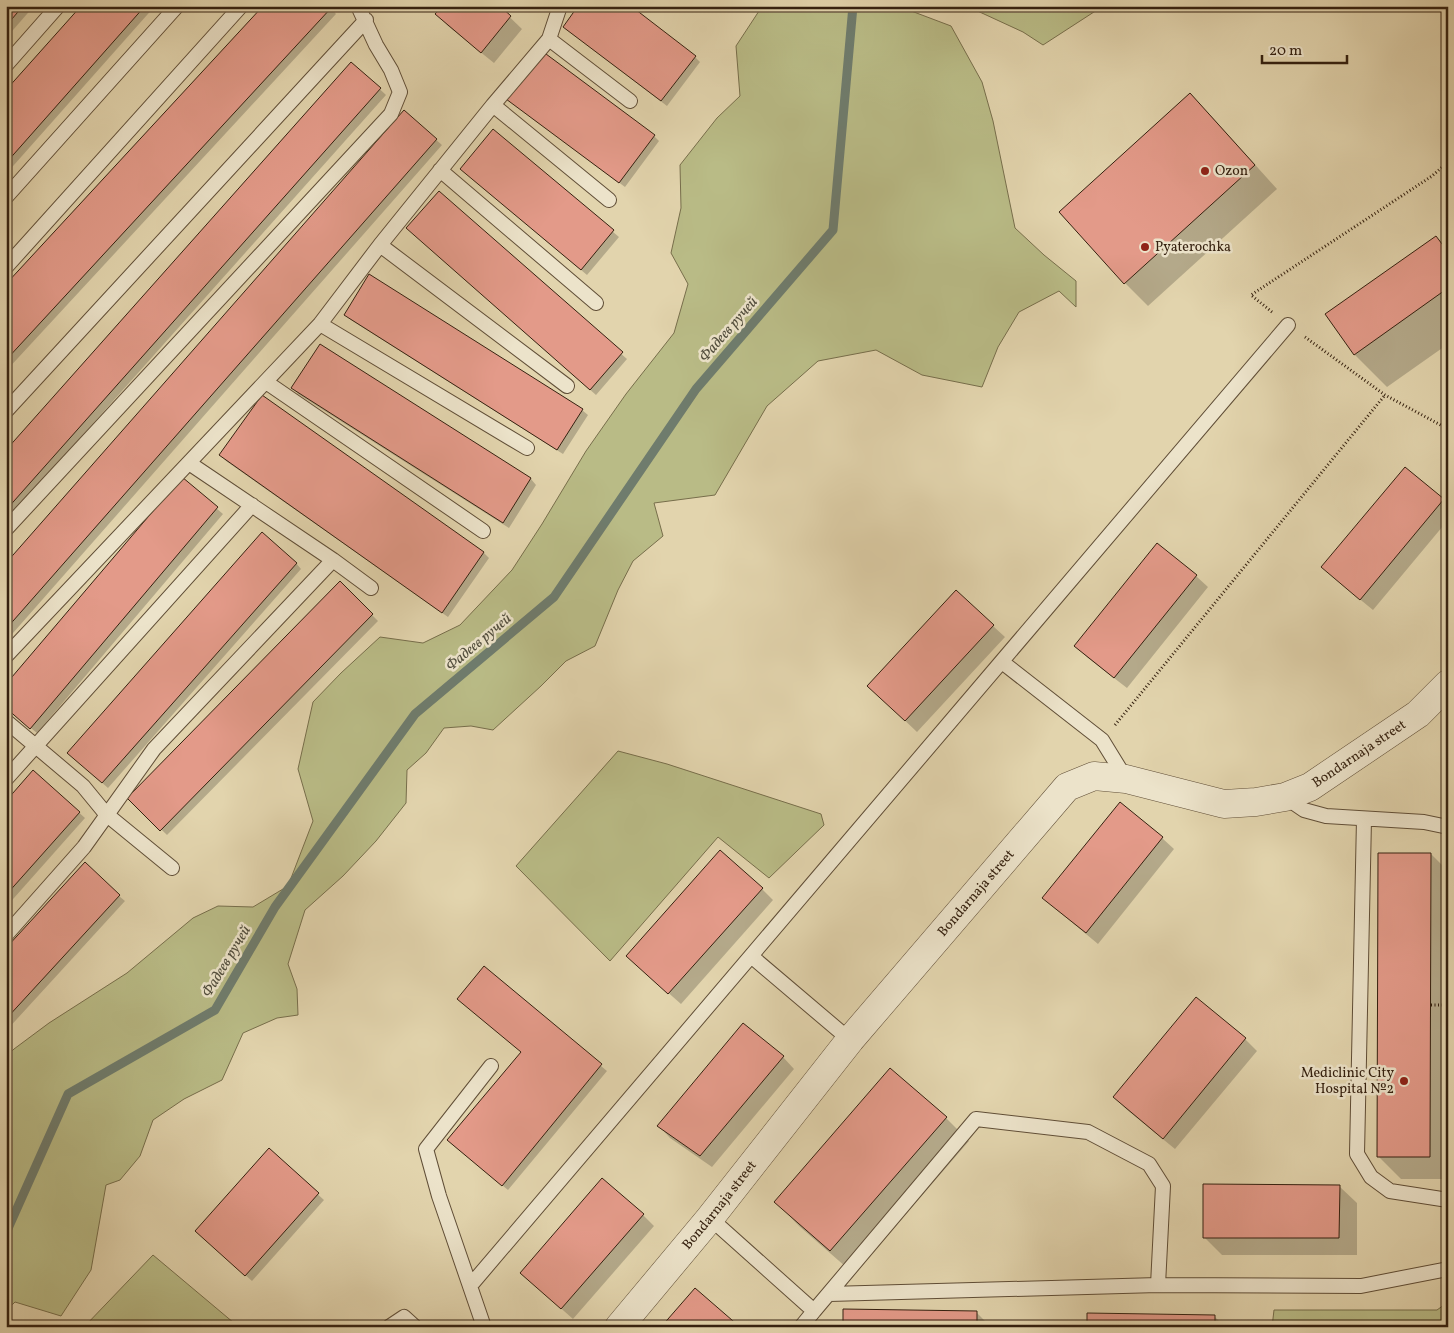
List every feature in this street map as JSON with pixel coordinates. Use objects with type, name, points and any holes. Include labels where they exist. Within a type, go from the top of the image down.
[{"type":"street","name":"Bondarnaja street","points":[[619,1327],[710,1218],[850,1040],[1067,787],[1094,776],[1126,779],[1224,804],[1256,802],[1285,797],[1310,786],[1418,714],[1448,684]]},
{"type":"lane","points":[[6,65],[58,6]]},
{"type":"lane","points":[[6,197],[177,6]]},
{"type":"lane","points":[[6,267],[241,6]]},
{"type":"lane","points":[[6,529],[391,114],[400,92],[391,70],[376,45],[358,6]]},
{"type":"lane","points":[[6,656],[320,324],[440,170],[548,39],[560,6]]},
{"type":"lane","points":[[6,411],[366,20]]},
{"type":"lane","points":[[548,39],[630,101]]},
{"type":"lane","points":[[493,105],[609,200]]},
{"type":"lane","points":[[440,170],[596,303]]},
{"type":"lane","points":[[380,245],[567,386]]},
{"type":"lane","points":[[320,324],[528,448]]},
{"type":"lane","points":[[470,1286],[1288,325]]},
{"type":"lane","points":[[266,382],[483,531]]},
{"type":"lane","points":[[190,463],[371,588]]},
{"type":"lane","points":[[6,779],[252,505]]},
{"type":"lane","points":[[6,934],[84,847],[154,749],[333,560]]},
{"type":"lane","points":[[1002,662],[1102,740],[1126,779]]},
{"type":"lane","points":[[6,721],[83,786],[106,814],[172,868]]},
{"type":"lane","points":[[1285,797],[1304,810],[1326,816],[1424,822],[1448,827]]},
{"type":"lane","points":[[1364,819],[1357,1154],[1371,1177],[1390,1191],[1448,1200]]},
{"type":"lane","points":[[751,956],[850,1040]]},
{"type":"lane","points":[[484,1327],[439,1196],[426,1149],[491,1066]]},
{"type":"lane","points":[[801,1327],[976,1119],[1088,1132],[1149,1164],[1164,1186],[1158,1285]]},
{"type":"lane","points":[[710,1218],[814,1311]]},
{"type":"lane","points":[[829,1294],[1158,1285],[1361,1286],[1448,1270]]},
{"type":"lane","points":[[389,1327],[404,1317],[415,1327]]},
{"type":"path","points":[[1448,162],[1432,176],[1251,295],[1288,325],[1385,395],[1448,429]]},
{"type":"path","points":[[1102,740],[1385,395]]},
{"type":"path","points":[[1431,1005],[1448,1005]]},
{"type":"green space","points":[[764,6],[898,6],[951,26],[982,82],[993,121],[1015,228],[1076,281],[1076,307],[1059,291],[1019,312],[998,347],[982,387],[922,375],[876,350],[818,361],[767,406],[715,495],[654,503],[663,536],[633,561],[618,590],[595,646],[566,661],[493,730],[471,726],[444,728],[426,753],[407,770],[406,803],[376,841],[343,876],[305,910],[288,964],[297,989],[298,1015],[277,1018],[243,1033],[222,1080],[184,1099],[153,1120],[140,1156],[120,1180],[106,1185],[91,1270],[61,1316],[15,1302],[6,1311],[6,1057],[49,1023],[127,973],[193,918],[218,906],[253,907],[288,886],[313,821],[298,769],[313,702],[380,637],[423,643],[460,625],[512,570],[586,451],[626,394],[674,333],[688,284],[671,253],[681,208],[680,165],[717,118],[740,96],[736,46]]},
{"type":"green space","points":[[970,6],[1098,6],[1097,10],[1043,45],[1023,32]]},
{"type":"green space","points":[[618,751],[667,764],[821,814],[824,825],[769,878],[718,837],[610,961],[516,866]]},
{"type":"green space","points":[[153,1255],[234,1323],[236,1327],[84,1327]]},
{"type":"green space","points":[[1448,1302],[1448,1327],[1272,1327],[1274,1310],[1437,1310]]},
{"type":"building","points":[[6,6],[23,6],[6,26]]},
{"type":"building","points":[[81,6],[145,6],[6,163],[6,90]]},
{"type":"building","points":[[263,6],[332,7],[6,360],[6,284]]},
{"type":"building","points":[[442,6],[500,6],[511,16],[481,53],[435,14]]},
{"type":"building","points":[[578,6],[631,6],[696,56],[661,101],[563,27]]},
{"type":"building","points":[[542,51],[655,135],[619,183],[506,99]]},
{"type":"building","points":[[351,62],[381,88],[6,510],[6,450]]},
{"type":"building","points":[[1190,93],[1255,165],[1124,284],[1059,212]]},
{"type":"building","points":[[404,110],[437,139],[6,629],[6,563]]},
{"type":"building","points":[[493,129],[614,230],[581,270],[460,169]]},
{"type":"building","points":[[439,191],[623,352],[590,390],[406,228]]},
{"type":"building","points":[[1436,236],[1448,252],[1448,288],[1354,355],[1325,314]]},
{"type":"building","points":[[369,274],[583,409],[557,450],[344,315]]},
{"type":"building","points":[[320,344],[531,478],[503,523],[291,388]]},
{"type":"building","points":[[262,395],[484,552],[442,613],[219,455]]},
{"type":"building","points":[[1405,467],[1444,499],[1360,600],[1321,567]]},
{"type":"building","points":[[182,477],[218,507],[30,729],[6,708],[6,684]]},
{"type":"building","points":[[262,532],[297,563],[102,783],[67,753]]},
{"type":"building","points":[[1157,543],[1197,575],[1114,678],[1074,646]]},
{"type":"building","points":[[340,581],[373,614],[160,831],[127,798]]},
{"type":"building","points":[[956,590],[994,625],[905,721],[867,686]]},
{"type":"building","points":[[33,770],[80,812],[6,895],[6,801]]},
{"type":"building","points":[[1120,802],[1163,837],[1086,933],[1042,898]]},
{"type":"building","points":[[720,850],[763,888],[668,994],[626,956]]},
{"type":"building","name":"Mediclinic City Hospital №2","points":[[1378,853],[1431,853],[1430,1157],[1377,1157]]},
{"type":"building","points":[[85,862],[120,895],[6,1019],[6,948]]},
{"type":"building","points":[[484,966],[602,1064],[502,1186],[447,1140],[521,1052],[457,999]]},
{"type":"building","points":[[1196,997],[1246,1038],[1163,1139],[1113,1097]]},
{"type":"building","points":[[743,1023],[784,1056],[700,1156],[657,1126]]},
{"type":"building","points":[[890,1068],[947,1117],[830,1251],[774,1202]]},
{"type":"building","points":[[269,1148],[319,1193],[245,1276],[195,1231]]},
{"type":"building","points":[[602,1178],[644,1214],[561,1309],[520,1273]]},
{"type":"building","points":[[1203,1184],[1340,1185],[1339,1238],[1203,1238]]},
{"type":"building","points":[[695,1288],[740,1327],[661,1327]]},
{"type":"building","points":[[843,1309],[977,1311],[977,1327],[843,1327]]},
{"type":"building","points":[[1087,1313],[1215,1315],[1215,1327],[1087,1327]]},
{"type":"waterway","name":"Фадеев ручей","points":[[6,1233],[68,1094],[215,1010],[275,907],[415,714],[554,597],[696,389],[833,230],[853,6]]},
{"type":"place","name":"Ozon","points":[[1205,171]]},
{"type":"place","name":"Pyaterochka","points":[[1145,247]]},
{"type":"place","name":"Mediclinic City Hospital №2","points":[[1404,1081]]}]
